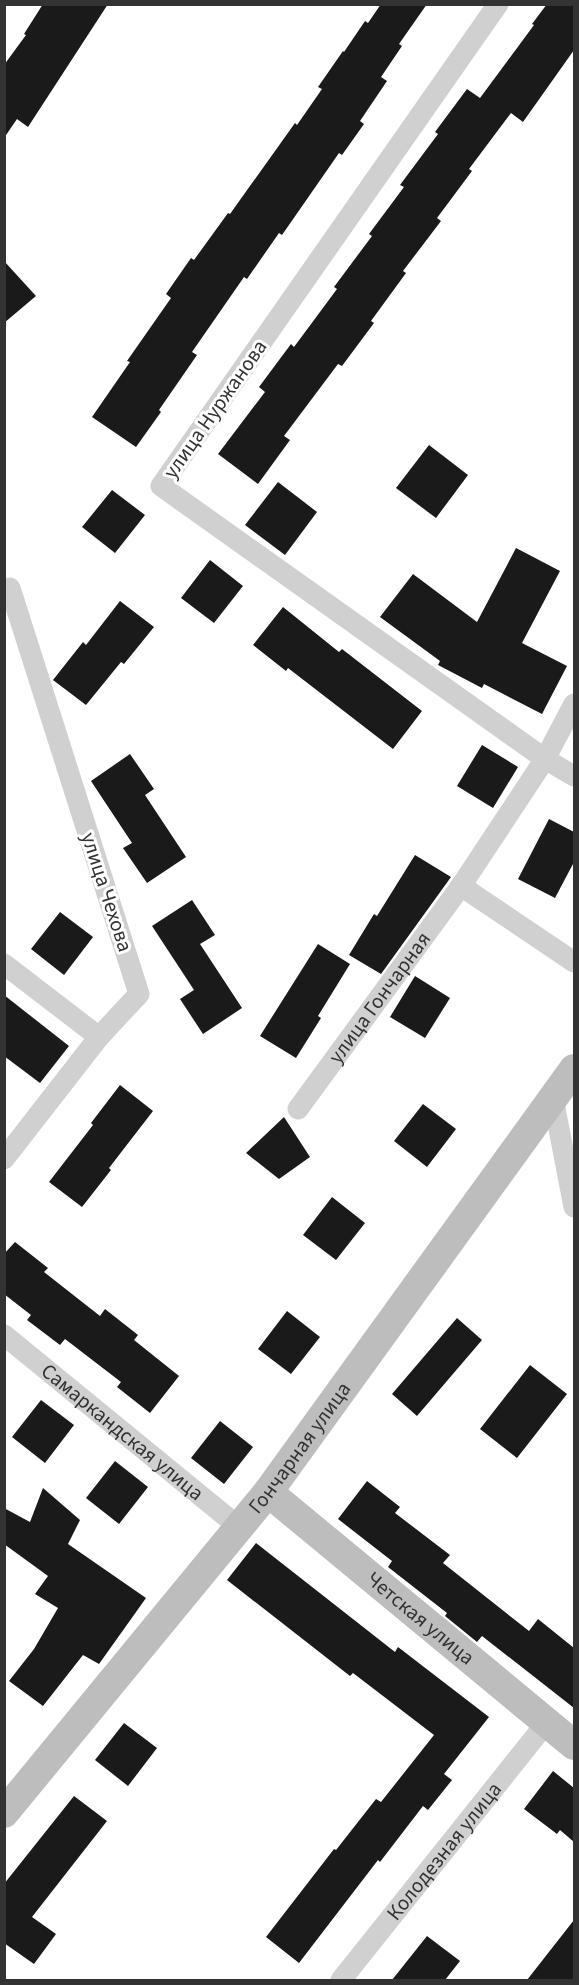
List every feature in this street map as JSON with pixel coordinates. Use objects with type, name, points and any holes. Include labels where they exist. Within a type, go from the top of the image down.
[{"type":"street","name":"улица Нуржанова","points":[[498,4],[161,486],[545,759],[574,776]]},
{"type":"street","name":"улица Чехова","points":[[4,1159],[99,1037],[139,994],[7,591]]},
{"type":"street","points":[[545,759],[574,704]]},
{"type":"street","name":"улица Гончарная","points":[[298,1109],[460,886],[545,759]]},
{"type":"street","points":[[460,886],[574,962]]},
{"type":"street","points":[[4,964],[99,1037]]},
{"type":"street","name":"Гончарная улица","points":[[4,1813],[268,1492],[574,1069]]},
{"type":"street","points":[[553,1098],[574,1207]]},
{"type":"street","name":"Самаркандская улица","points":[[4,1335],[240,1528]]},
{"type":"street","name":"Четская улица","points":[[268,1492],[574,1745]]},
{"type":"street","name":"Колодезная улица","points":[[341,1980],[547,1722]]},
{"type":"building","points":[[43,4],[108,4],[28,127],[17,119],[4,138],[4,65],[26,35],[24,34]]},
{"type":"building","points":[[381,4],[427,4],[399,44],[402,46],[381,77],[387,81],[360,121],[364,124],[342,155],[339,153],[282,235],[279,233],[247,279],[244,277],[192,352],[197,355],[136,447],[92,417],[130,362],[127,361],[171,298],[166,294],[191,258],[194,260],[295,123],[297,125],[322,89],[318,87],[365,21],[368,23]]},
{"type":"building","points":[[547,4],[574,4],[574,50],[523,122],[511,113],[469,169],[472,171],[437,218],[441,221],[403,271],[406,273],[371,321],[374,323],[342,366],[338,364],[284,436],[290,440],[258,484],[218,454],[265,392],[259,387],[291,344],[294,347],[337,289],[334,287],[372,236],[369,234],[404,187],[400,185],[438,134],[435,132],[467,89],[480,98]]},
{"type":"building","points":[[4,261],[36,296],[4,323]]},
{"type":"building","points":[[429,445],[468,475],[436,518],[396,488]]},
{"type":"building","points":[[278,482],[317,512],[285,555],[245,525]]},
{"type":"building","points":[[112,490],[145,515],[115,553],[82,527]]},
{"type":"building","points":[[516,548],[560,571],[522,643],[567,666],[542,714],[484,684],[482,688],[438,665],[440,661],[380,617],[413,574],[477,622]]},
{"type":"building","points":[[210,560],[243,586],[214,623],[181,598]]},
{"type":"building","points":[[120,601],[154,627],[124,664],[121,662],[86,705],[53,680],[83,642],[86,645]]},
{"type":"building","points":[[283,607],[339,652],[342,649],[422,711],[393,749],[288,668],[286,671],[253,645]]},
{"type":"building","points":[[482,745],[518,767],[493,808],[457,786]]},
{"type":"building","points":[[130,754],[154,789],[145,795],[186,857],[147,883],[123,848],[132,843],[91,781]]},
{"type":"building","points":[[549,819],[574,832],[574,862],[555,898],[518,879]]},
{"type":"building","points":[[415,855],[451,877],[381,974],[349,955],[374,914],[377,916]]},
{"type":"building","points":[[192,900],[215,935],[200,944],[242,1008],[203,1034],[180,999],[194,990],[152,926]]},
{"type":"building","points":[[60,912],[93,937],[64,975],[31,949]]},
{"type":"building","points":[[318,944],[350,964],[318,1016],[321,1018],[296,1058],[260,1036]]},
{"type":"building","points":[[415,976],[450,998],[425,1038],[390,1017]]},
{"type":"building","points":[[4,995],[69,1046],[40,1083],[4,1056]]},
{"type":"building","points":[[120,1085],[153,1111],[82,1207],[49,1182],[93,1125],[91,1123]]},
{"type":"building","points":[[423,1104],[456,1129],[427,1167],[394,1141]]},
{"type":"building","points":[[284,1117],[310,1157],[279,1179],[246,1153]]},
{"type":"building","points":[[332,1197],[365,1223],[336,1260],[303,1235]]},
{"type":"building","points":[[15,1242],[48,1268],[44,1272],[100,1316],[105,1309],[138,1335],[134,1340],[179,1376],[150,1413],[117,1387],[121,1382],[65,1339],[60,1345],[27,1320],[31,1315],[4,1294],[4,1254]]},
{"type":"building","points":[[287,1311],[320,1337],[291,1374],[258,1349]]},
{"type":"building","points":[[457,1318],[482,1340],[417,1416],[392,1394]]},
{"type":"building","points":[[530,1365],[567,1394],[517,1458],[480,1429]]},
{"type":"building","points":[[41,1400],[74,1425],[45,1463],[12,1437]]},
{"type":"building","points":[[220,1421],[253,1447],[224,1484],[191,1458]]},
{"type":"building","points":[[115,1461],[148,1487],[119,1524],[86,1498]]},
{"type":"building","points":[[367,1481],[400,1507],[395,1513],[450,1555],[443,1563],[529,1631],[538,1619],[574,1648],[574,1708],[482,1636],[477,1642],[445,1616],[447,1613],[388,1567],[392,1561],[338,1519]]},
{"type":"building","points":[[43,1488],[80,1520],[68,1544],[146,1598],[99,1664],[83,1655],[43,1706],[9,1681],[34,1649],[58,1608],[35,1594],[48,1576],[4,1544],[4,1508],[30,1522]]},
{"type":"building","points":[[256,1543],[395,1652],[398,1647],[489,1717],[444,1774],[452,1780],[428,1810],[423,1806],[380,1862],[378,1860],[299,1963],[266,1937],[334,1849],[336,1850],[376,1799],[381,1802],[434,1735],[353,1673],[350,1676],[227,1580]]},
{"type":"building","points":[[124,1723],[157,1748],[128,1786],[95,1760]]},
{"type":"building","points":[[553,1771],[574,1788],[574,1842],[560,1830],[557,1834],[524,1809]]},
{"type":"building","points":[[74,1796],[107,1821],[32,1917],[56,1934],[34,1964],[4,1943],[4,1884]]},
{"type":"building","points":[[574,1920],[574,1980],[527,1980]]},
{"type":"building","points":[[427,1936],[460,1961],[445,1980],[392,1980]]}]
